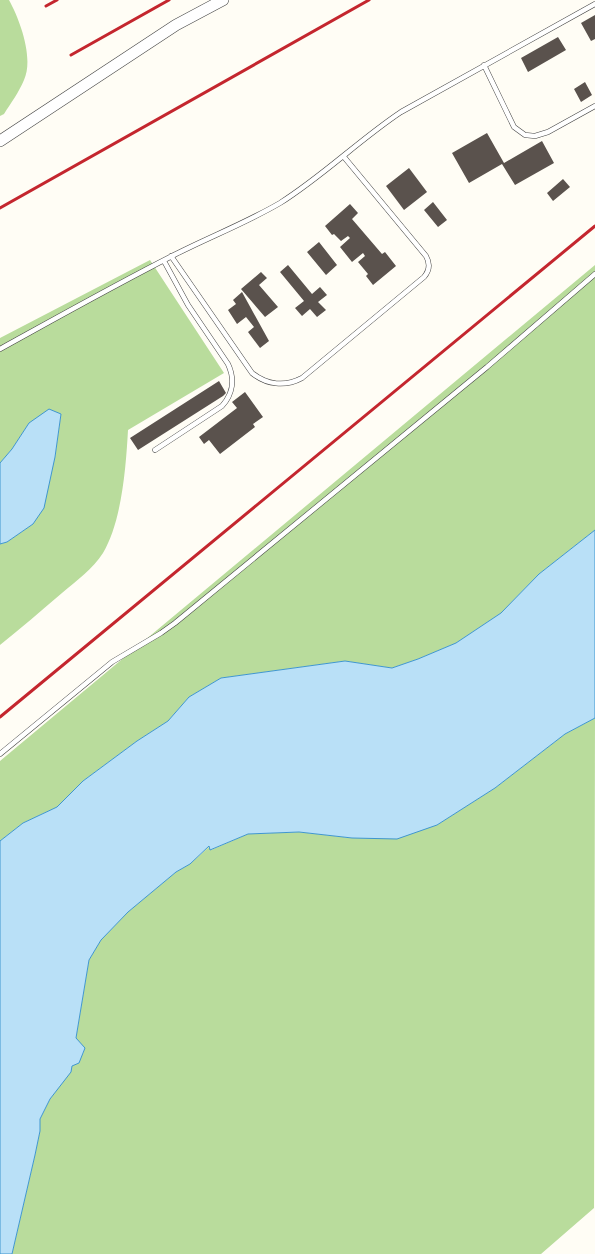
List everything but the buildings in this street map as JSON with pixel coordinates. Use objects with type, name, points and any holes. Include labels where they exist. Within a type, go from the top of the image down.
[{"type":"street","points":[[0,141],[168,30],[224,0]]},
{"type":"lane","points":[[0,349],[164,260],[278,204],[317,178],[401,112],[595,4]]},
{"type":"lane","points":[[484,65],[514,127],[525,135],[535,136],[548,132],[595,106]]},
{"type":"lane","points":[[172,256],[252,373],[263,380],[276,384],[289,383],[302,378],[424,277],[429,270],[426,256],[344,157]]},
{"type":"lane","points":[[155,450],[222,406],[229,397],[232,382],[232,374],[228,364],[192,311],[164,260]]},
{"type":"lane","points":[[0,754],[112,662],[175,623],[487,367],[595,274]]},
{"type":"green space","points":[[0,0],[9,0],[21,28],[27,50],[27,71],[15,97],[4,114],[0,116]]},
{"type":"green space","points":[[150,260],[224,373],[128,430],[119,510],[103,553],[84,574],[0,645],[0,544],[7,542],[33,524],[55,457],[61,414],[49,410],[29,423],[0,463],[0,338]]},
{"type":"green space","points":[[595,265],[595,530],[539,574],[501,613],[456,643],[418,659],[392,668],[345,661],[221,678],[189,697],[168,721],[137,741],[83,781],[57,807],[23,823],[0,841],[0,761]]},
{"type":"green space","points":[[595,718],[594,1208],[541,1254],[12,1254],[40,1131],[40,1119],[50,1099],[70,1072],[72,1066],[83,1054],[84,1048],[76,1038],[89,960],[101,940],[128,912],[210,846],[211,850],[248,834],[299,832],[352,838],[437,825],[495,788],[565,734]]},
{"type":"water","points":[[49,409],[61,414],[55,457],[44,508],[33,524],[7,542],[0,544],[0,463],[29,423]]},
{"type":"water","points":[[595,530],[595,718],[565,734],[495,788],[437,825],[397,839],[352,838],[299,832],[248,834],[210,850],[209,846],[190,864],[176,872],[128,912],[101,940],[89,960],[76,1038],[85,1048],[79,1063],[72,1066],[71,1072],[50,1099],[40,1119],[40,1131],[12,1254],[0,1254],[0,841],[23,823],[57,807],[83,781],[137,741],[168,721],[189,697],[221,678],[345,661],[392,668],[418,659],[456,643],[501,613],[539,574]]},
{"type":"railway","points":[[46,6],[57,0]]},
{"type":"railway","points":[[71,55],[169,0]]},
{"type":"railway","points":[[0,208],[369,0]]},
{"type":"railway","points":[[0,717],[595,226]]}]
